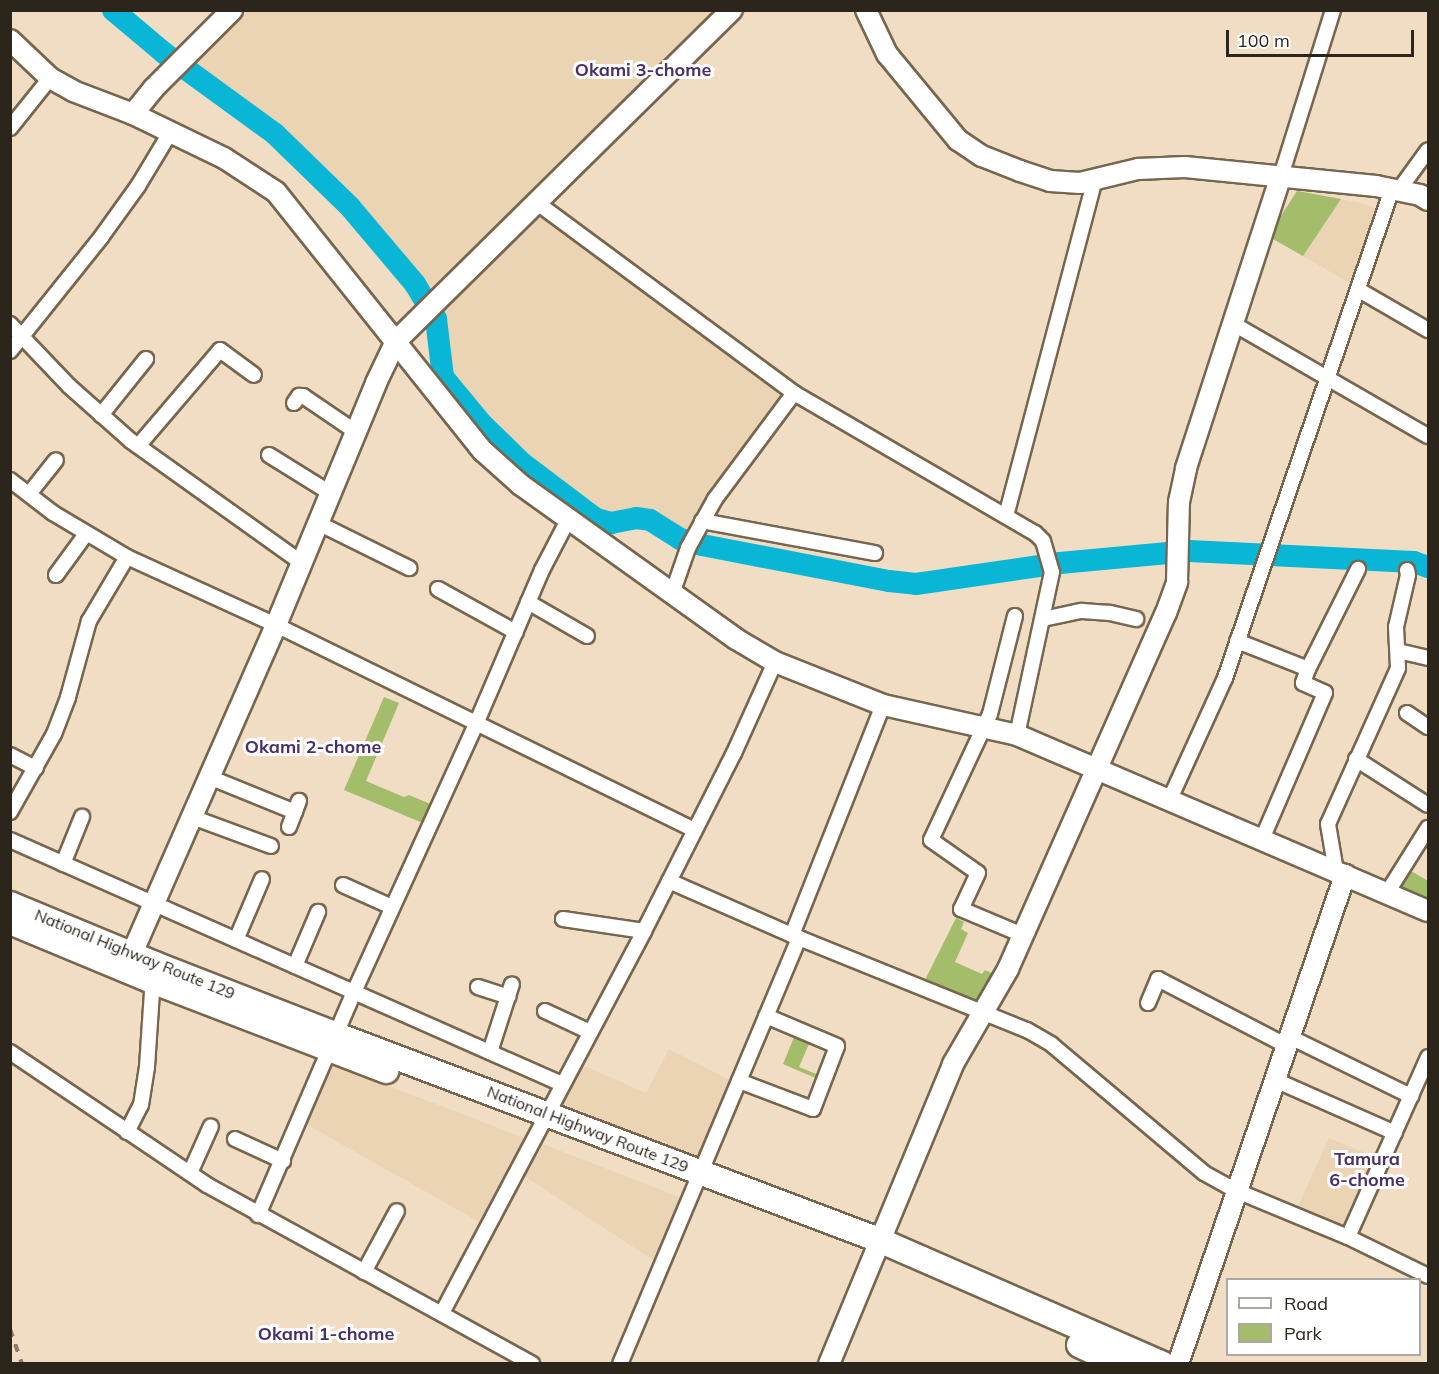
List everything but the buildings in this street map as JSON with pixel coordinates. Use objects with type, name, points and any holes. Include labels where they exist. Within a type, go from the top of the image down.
[{"type":"highway","name":"National Highway Route 129","points":[[10,903],[153,972],[334,1043],[876,1247],[1162,1364]]},
{"type":"highway","name":"National Highway Route 129","points":[[10,922],[129,962]]},
{"type":"highway","name":"National Highway Route 129","points":[[876,1247],[1120,1364]]},
{"type":"street","points":[[133,114],[153,89],[232,10]]},
{"type":"street","points":[[129,962],[276,626],[330,493],[396,341],[732,10]]},
{"type":"street","points":[[866,10],[887,54],[958,140],[982,156],[1050,181],[1080,183],[1138,169],[1165,167],[1281,176],[1395,189],[1428,200]]},
{"type":"street","points":[[829,1364],[953,1064],[984,1013],[1023,935],[1166,613],[1177,582],[1179,502],[1186,468],[1333,10]]},
{"type":"street","points":[[10,40],[50,78],[73,92],[133,114],[224,158],[276,192],[483,452],[521,485],[568,520],[672,594],[775,662],[883,705],[1017,735],[1428,911]]},
{"type":"street","points":[[10,128],[50,78]]},
{"type":"street","points":[[10,351],[102,236],[138,186],[170,133]]},
{"type":"street","points":[[1169,801],[1225,678],[1395,189],[1428,150]]},
{"type":"street","points":[[1006,516],[1095,180]]},
{"type":"street","points":[[536,202],[794,393],[1035,533],[1043,541],[1052,572],[1043,619],[1030,665],[1017,735]]},
{"type":"street","points":[[1359,290],[1428,330]]},
{"type":"street","points":[[1232,323],[1428,436]]},
{"type":"street","points":[[10,324],[101,414],[138,446],[302,563]]},
{"type":"street","points":[[138,446],[186,398],[220,350],[250,367]]},
{"type":"street","points":[[101,414],[146,359]]},
{"type":"street","points":[[672,594],[688,548],[715,500],[794,393]]},
{"type":"street","points":[[303,397],[356,432]]},
{"type":"street","points":[[269,455],[330,493]]},
{"type":"street","points":[[29,494],[56,460]]},
{"type":"street","points":[[10,480],[86,534],[127,557],[276,626],[695,830]]},
{"type":"street","points":[[258,1215],[354,992],[476,724],[528,602],[568,520]]},
{"type":"street","points":[[702,522],[875,553]]},
{"type":"street","points":[[318,523],[409,568]]},
{"type":"street","points":[[56,575],[86,534]]},
{"type":"street","points":[[10,812],[54,734],[68,697],[89,621],[127,557]]},
{"type":"street","points":[[1262,839],[1325,693],[1303,683],[1358,569]]},
{"type":"street","points":[[1178,1364],[1288,1042],[1340,873],[1328,824],[1398,668],[1396,627],[1408,575],[1407,570]]},
{"type":"street","points":[[438,589],[516,632]]},
{"type":"street","points":[[528,602],[587,636]]},
{"type":"street","points":[[1043,619],[1082,611],[1110,613],[1136,619]]},
{"type":"street","points":[[1015,616],[984,728],[931,840],[978,873],[962,909],[1023,935]]},
{"type":"street","points":[[1237,641],[1308,669]]},
{"type":"street","points":[[1398,651],[1428,658]]},
{"type":"street","points":[[442,1313],[644,931],[775,662]]},
{"type":"street","points":[[620,1364],[766,1016],[883,705]]},
{"type":"street","points":[[1407,713],[1428,727]]},
{"type":"street","points":[[10,755],[36,768]]},
{"type":"street","points":[[1356,759],[1428,805]]},
{"type":"street","points":[[209,777],[249,787],[297,807],[289,827]]},
{"type":"street","points":[[192,817],[271,846]]},
{"type":"street","points":[[63,864],[82,818]]},
{"type":"street","points":[[1387,893],[1428,828]]},
{"type":"street","points":[[10,840],[562,1084]]},
{"type":"street","points":[[236,940],[262,879]]},
{"type":"street","points":[[669,881],[796,936],[1027,1030],[1051,1044],[1186,1161],[1237,1191],[1348,1237],[1428,1276]]},
{"type":"street","points":[[343,885],[392,907]]},
{"type":"street","points":[[295,966],[318,912]]},
{"type":"street","points":[[563,919],[644,931]]},
{"type":"street","points":[[127,1132],[141,1105],[147,1068],[153,972]]},
{"type":"street","points":[[1148,1003],[1158,979],[1288,1042],[1411,1096]]},
{"type":"street","points":[[478,987],[510,990],[490,1052]]},
{"type":"street","points":[[544,1011],[590,1032]]},
{"type":"street","points":[[739,1081],[813,1109],[837,1046],[766,1016]]},
{"type":"street","points":[[10,1052],[127,1132],[258,1215],[442,1313],[532,1364]]},
{"type":"street","points":[[1348,1237],[1428,1057]]},
{"type":"street","points":[[1275,1080],[1395,1133]]},
{"type":"street","points":[[190,1173],[211,1126]]},
{"type":"street","points":[[234,1139],[283,1161]]},
{"type":"street","points":[[364,1272],[397,1211]]},
{"type":"shaded area","points":[[242,11],[718,11],[423,296],[352,206],[276,133],[185,67]]},
{"type":"shaded area","points":[[1297,191],[1357,202],[1375,208],[1378,214],[1356,282],[1351,284],[1268,236]]},
{"type":"shaded area","points":[[544,211],[788,391],[688,537],[681,536],[646,515],[619,520],[597,518],[522,463],[483,423],[445,377],[442,312]]},
{"type":"shaded area","points":[[669,1049],[732,1081],[702,1158],[560,1103],[580,1064],[646,1093]]},
{"type":"shaded area","points":[[332,1064],[527,1139],[481,1223],[306,1124]]},
{"type":"shaded area","points":[[1329,1138],[1378,1158],[1344,1231],[1300,1213],[1298,1206]]},
{"type":"shaded area","points":[[540,1143],[682,1198],[656,1262],[523,1175]]},
{"type":"green space","points":[[1297,191],[1341,199],[1303,256],[1268,236]]},
{"type":"green space","points":[[384,697],[399,703],[366,781],[404,797],[409,795],[433,805],[425,824],[344,790]]},
{"type":"green space","points":[[1408,869],[1428,881],[1428,903],[1395,890]]},
{"type":"green space","points":[[956,918],[964,922],[961,929],[968,933],[955,962],[982,974],[985,970],[998,976],[979,1004],[924,982]]},
{"type":"green space","points":[[797,1030],[812,1037],[799,1067],[821,1076],[820,1080],[783,1064]]},
{"type":"waterway","points":[[113,10],[164,53],[275,134],[350,207],[415,284],[436,319],[443,377],[481,423],[522,463],[596,519],[611,523],[636,518],[650,520],[680,539],[702,545],[889,581],[916,584],[1060,563],[1189,551],[1414,562],[1428,567]]},
{"type":"railway","points":[[10,1329],[22,1364]]},
{"type":"district","name":"Okami 3-chome","points":[[643,70]]},
{"type":"district","name":"Okami 2-chome","points":[[313,747]]},
{"type":"district","name":"Tamura 6-chome","points":[[1367,1170]]},
{"type":"district","name":"Okami 1-chome","points":[[326,1334]]}]
